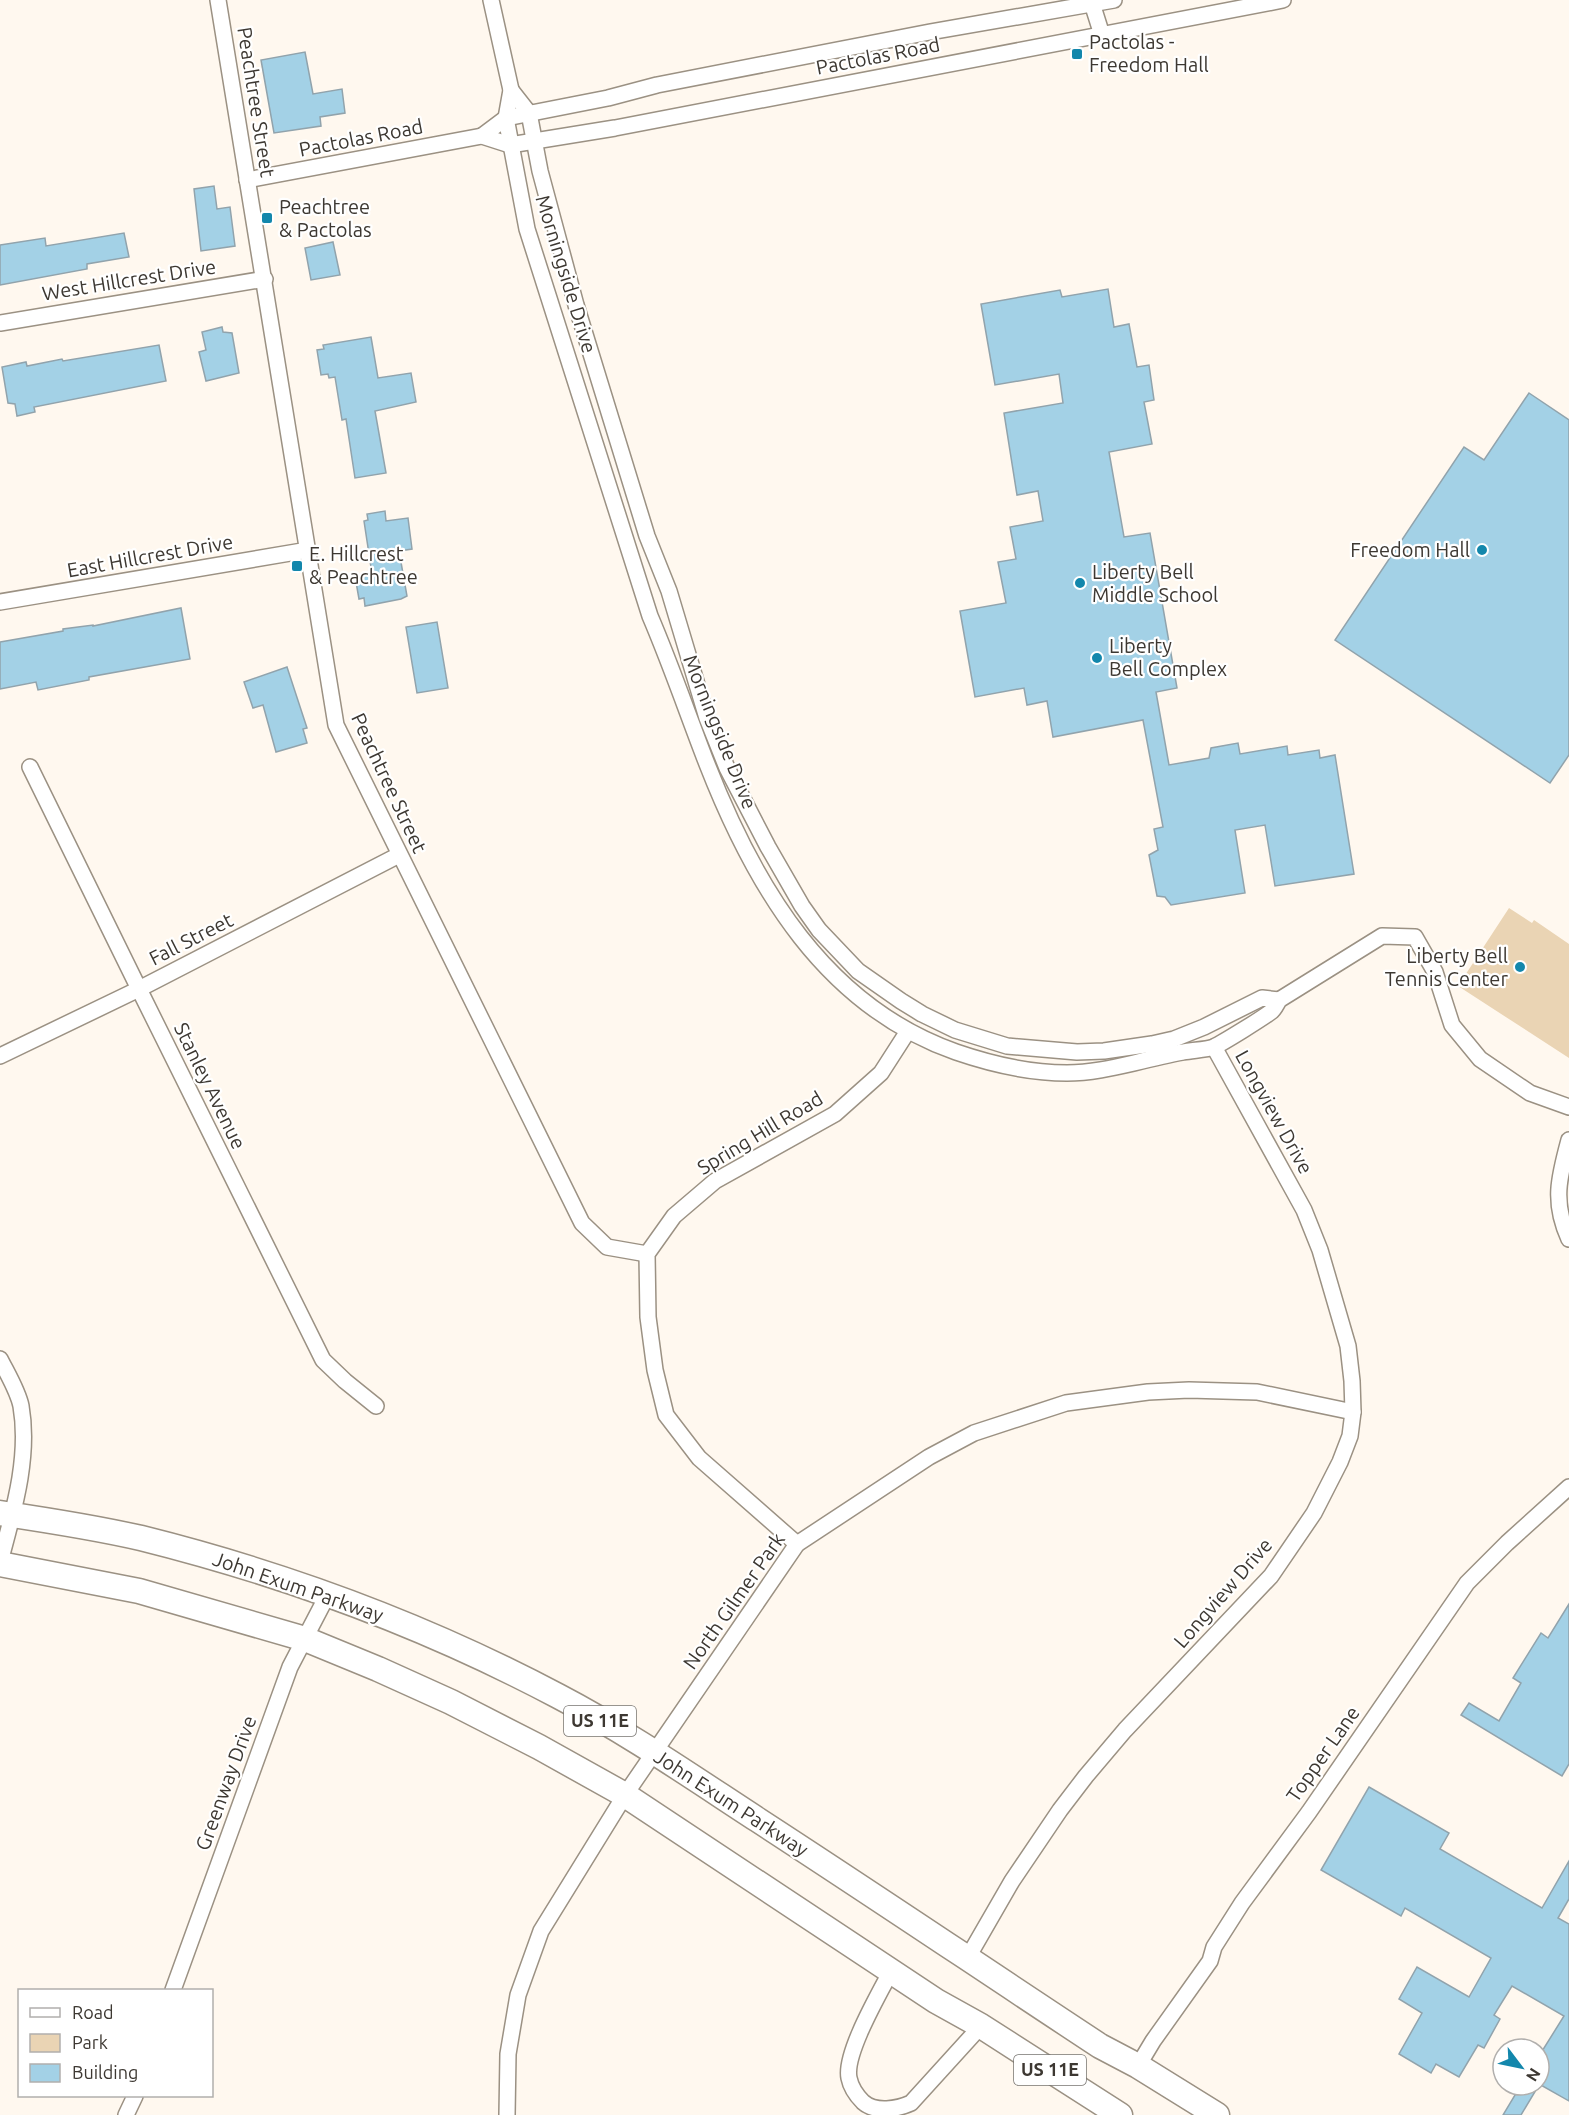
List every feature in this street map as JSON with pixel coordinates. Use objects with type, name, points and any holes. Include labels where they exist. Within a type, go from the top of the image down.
[{"type":"main road","name":"John Exum Parkway","points":[[6,1514],[139,1538],[226,1561],[328,1594],[463,1648],[560,1697],[655,1753],[1100,2046],[1138,2066],[1217,2115]]},
{"type":"main road","name":"US 11E","points":[[0,1563],[139,1591],[304,1639],[451,1702],[625,1795],[936,2001],[981,2026],[1120,2115]]},
{"type":"street","name":"Peachtree Street","points":[[218,0],[336,725],[582,1223],[607,1247],[647,1254]]},
{"type":"street","name":"Morningside Drive","points":[[491,0],[511,90],[506,118],[527,230],[650,616],[673,669],[724,804],[780,909],[803,941],[845,986],[908,1031],[940,1046],[992,1062],[1031,1070],[1067,1073],[1110,1069],[1214,1047]]},
{"type":"street","name":"Pactolas Road","points":[[247,180],[482,136],[506,118],[608,98],[657,85],[930,32],[1114,0]]},
{"type":"street","name":"Pactolas Road","points":[[482,136],[510,145],[534,141],[1283,0]]},
{"type":"street","points":[[1092,2],[1102,35]]},
{"type":"street","name":"Morningside Drive","points":[[511,90],[529,113],[559,245],[579,315],[644,525],[669,591],[706,718],[728,768],[768,847],[802,906],[819,930],[858,971],[900,1001],[955,1030],[1007,1046],[1056,1052],[1104,1051],[1152,1044],[1204,1028],[1262,998],[1279,1000]]},
{"type":"street","name":"West Hillcrest Drive","points":[[0,323],[265,279]]},
{"type":"street","name":"East Hillcrest Drive","points":[[0,602],[308,550]]},
{"type":"street","name":"Stanley Avenue","points":[[30,767],[323,1360],[376,1406]]},
{"type":"street","name":"Fall Street","points":[[0,1056],[139,989],[399,855]]},
{"type":"street","points":[[1214,1047],[1273,1010],[1279,1000],[1382,936],[1415,938],[1435,972],[1452,1024],[1480,1059],[1530,1093],[1569,1107]]},
{"type":"street","name":"Spring Hill Road","points":[[647,1254],[674,1216],[715,1181],[834,1114],[881,1073],[908,1031]]},
{"type":"street","name":"Longview Drive","points":[[967,1959],[1012,1881],[1086,1776],[1125,1730],[1271,1576],[1314,1513],[1350,1436],[1353,1412],[1348,1346],[1320,1250],[1304,1210],[1214,1047]]},
{"type":"street","points":[[1569,1140],[1558,1184],[1558,1205],[1569,1239]]},
{"type":"street","points":[[647,1254],[648,1317],[655,1370],[666,1415],[699,1458],[797,1544]]},
{"type":"street","points":[[0,1359],[21,1404],[23,1437],[6,1514],[0,1563]]},
{"type":"street","name":"North Gilmer Park","points":[[507,2115],[508,2054],[518,1995],[541,1930],[625,1795],[797,1544],[929,1457],[974,1433],[1066,1403],[1148,1392],[1189,1390],[1257,1392],[1353,1412]]},
{"type":"street","name":"Topper Lane","points":[[1138,2066],[1210,1961],[1214,1947],[1242,1903],[1309,1812],[1467,1583],[1506,1543],[1569,1487]]},
{"type":"street","name":"Greenway Drive","points":[[174,1989],[290,1667],[328,1594]]},
{"type":"street","points":[[891,1971],[851,2054],[849,2076],[855,2094],[867,2106],[898,2109],[911,2103],[981,2026]]},
{"type":"street","points":[[126,2115],[135,2097]]},
{"type":"green space","name":"Liberty Bell Tennis Center","points":[[1509,908],[1532,923],[1534,920],[1569,944],[1569,1058],[1458,986]]},
{"type":"building","points":[[305,52],[313,94],[342,89],[345,113],[320,117],[321,126],[274,133],[261,60]]},
{"type":"building","points":[[214,186],[217,209],[230,207],[235,246],[201,251],[194,189]]},
{"type":"building","points":[[124,233],[129,257],[87,264],[87,269],[0,285],[0,245],[45,238],[46,246]]},
{"type":"building","points":[[333,242],[340,275],[311,280],[305,248]]},
{"type":"building","name":"Liberty Bell Middle School","points":[[1108,289],[1114,327],[1129,324],[1137,367],[1149,365],[1154,400],[1144,402],[1152,444],[1109,452],[1124,537],[1150,533],[1177,688],[1156,692],[1169,765],[1209,758],[1211,748],[1238,743],[1240,754],[1287,746],[1288,755],[1319,750],[1320,758],[1335,755],[1354,874],[1275,886],[1265,825],[1235,830],[1245,893],[1171,905],[1165,897],[1157,896],[1149,855],[1158,850],[1154,829],[1163,827],[1143,720],[1053,737],[1047,701],[1027,705],[1024,688],[975,697],[960,611],[1006,603],[998,562],[1016,559],[1010,527],[1043,521],[1038,491],[1017,495],[1004,413],[1063,403],[1059,374],[995,385],[981,304],[1060,290],[1062,297]]},
{"type":"building","points":[[222,327],[223,332],[232,333],[239,373],[206,381],[199,352],[206,350],[202,332]]},
{"type":"building","points":[[371,337],[378,378],[411,373],[416,402],[375,411],[386,473],[355,478],[346,419],[342,420],[335,377],[329,378],[328,374],[321,375],[317,350],[324,349],[323,345]]},
{"type":"building","points":[[159,345],[166,381],[34,407],[35,412],[17,416],[15,404],[8,403],[2,367],[26,362],[27,366],[62,359],[63,361]]},
{"type":"building","name":"Freedom Hall","points":[[1529,393],[1569,420],[1569,755],[1550,783],[1335,640],[1464,447],[1484,460]]},
{"type":"building","points":[[385,511],[386,521],[408,518],[412,549],[399,551],[407,596],[365,606],[364,598],[359,599],[356,582],[361,581],[360,576],[372,574],[364,521],[368,520],[367,514]]},
{"type":"building","points":[[181,608],[190,659],[89,677],[89,680],[38,690],[36,682],[0,689],[0,642]]},
{"type":"building","points":[[437,622],[448,688],[417,693],[406,627]]},
{"type":"building","points":[[287,667],[307,728],[303,729],[307,743],[276,752],[263,705],[253,708],[244,682]]},
{"type":"building","points":[[1569,1604],[1569,1764],[1562,1776],[1461,1715],[1469,1703],[1499,1721],[1521,1683],[1513,1678],[1541,1633],[1548,1638]]},
{"type":"building","points":[[1369,1787],[1449,1833],[1440,1849],[1542,1908],[1569,1861],[1569,1899],[1558,1918],[1569,1924],[1569,2101],[1551,2091],[1551,2037],[1564,2016],[1512,1986],[1494,2015],[1500,2019],[1484,2048],[1478,2045],[1459,2077],[1436,2064],[1431,2073],[1399,2054],[1422,2013],[1399,1999],[1417,1967],[1469,1997],[1491,1958],[1405,1908],[1401,1916],[1321,1870]]},
{"type":"building","points":[[1514,2097],[1532,2097],[1521,2115],[1503,2115]]},
{"type":"place","name":"Pactolas - Freedom Hall","points":[[1077,54]]},
{"type":"place","name":"Peachtree & Pactolas","points":[[267,218]]},
{"type":"place","name":"Freedom Hall","points":[[1482,550]]},
{"type":"place","name":"E. Hillcrest & Peachtree","points":[[297,566]]},
{"type":"place","name":"Liberty Bell Middle School","points":[[1080,583]]},
{"type":"place","name":"Liberty Bell Complex","points":[[1097,658]]},
{"type":"place","name":"Liberty Bell Tennis Center","points":[[1520,967]]}]
